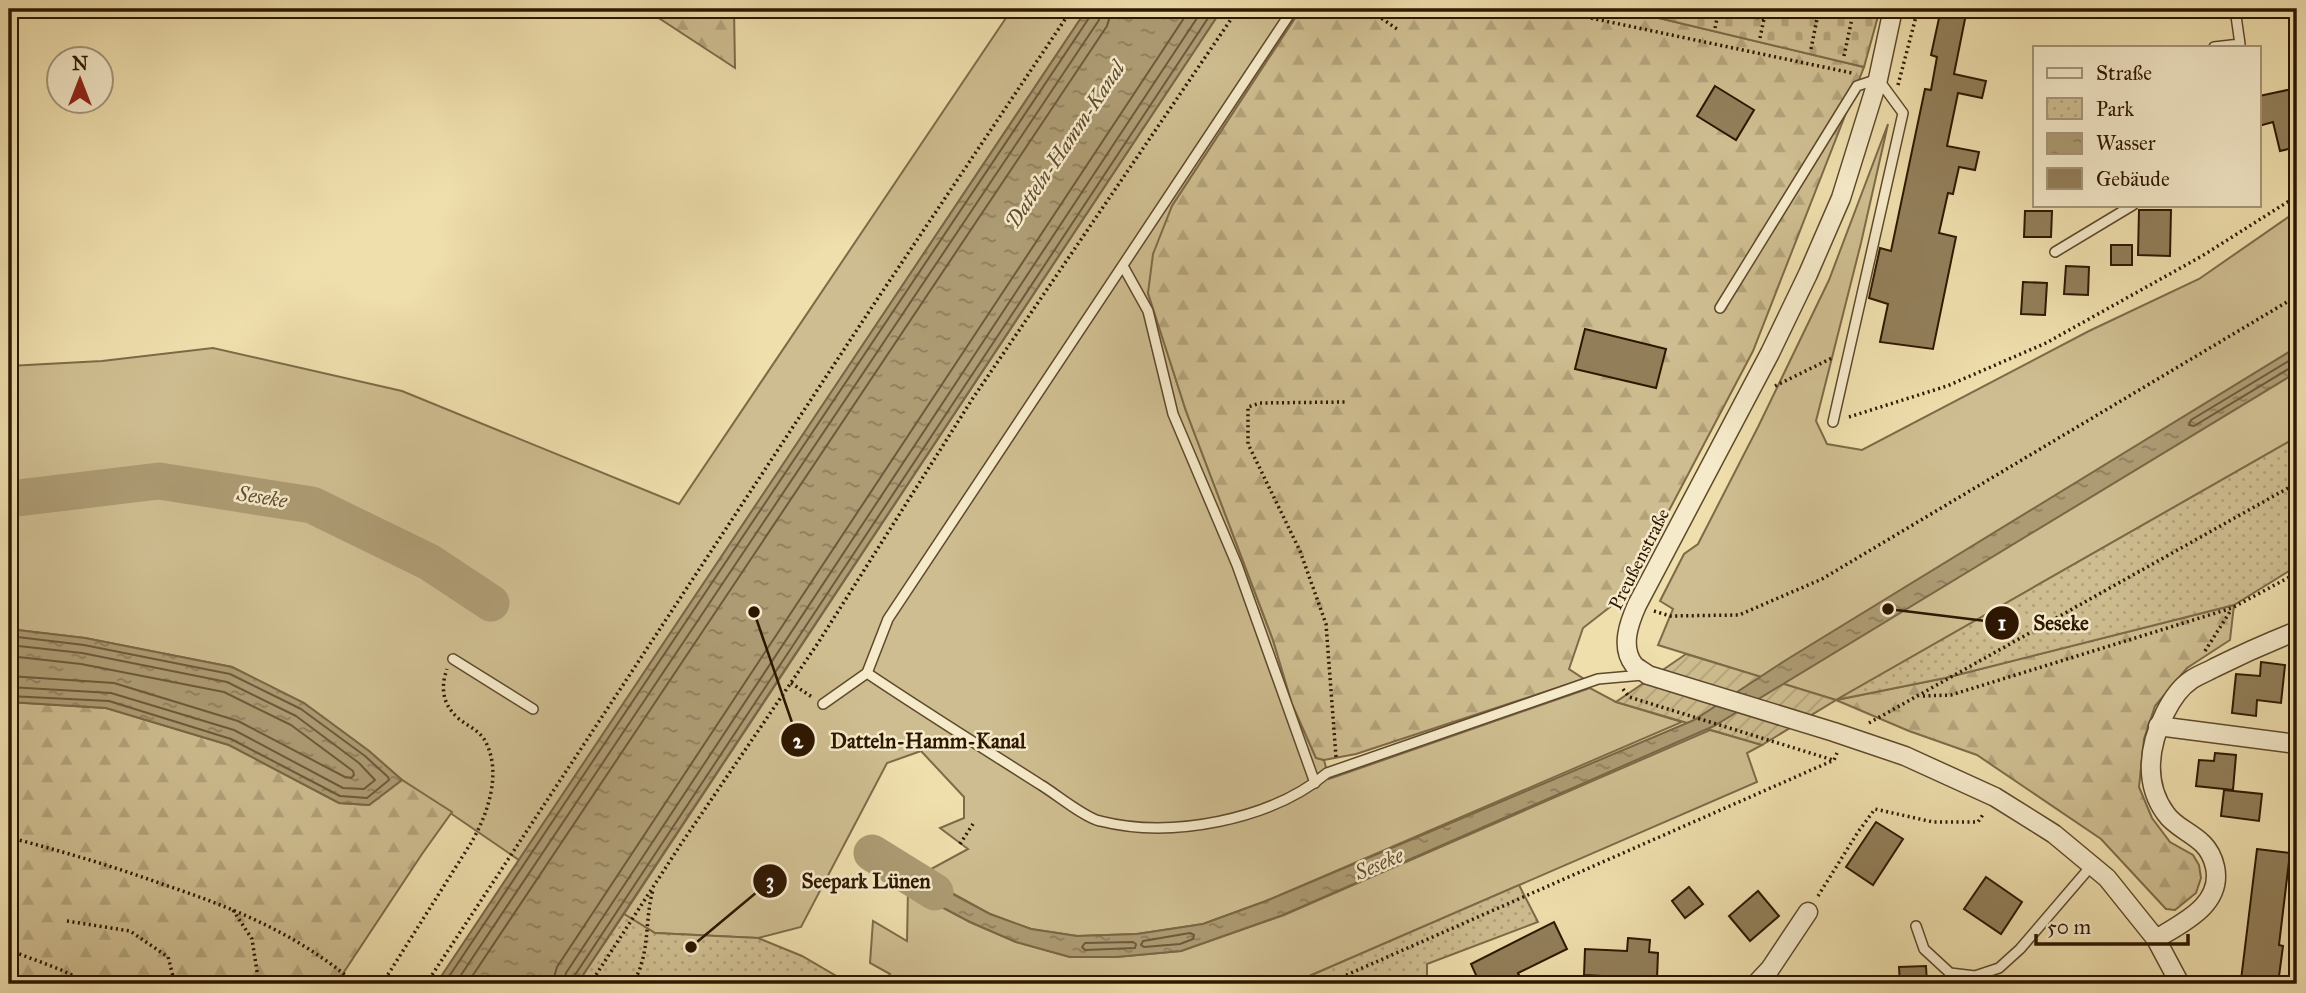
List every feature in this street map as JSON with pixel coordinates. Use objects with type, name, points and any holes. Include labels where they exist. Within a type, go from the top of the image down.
[{"type":"street","name":"Preußenstraße","points":[[1648,675],[1634,665],[1629,652],[1626,638],[1630,621],[1770,353],[1808,274],[1840,198],[1861,138],[1878,79],[1893,9]]},
{"type":"street","points":[[2156,939],[2195,915],[2206,904],[2213,894],[2216,871],[2205,846],[2166,816],[2153,789],[2150,771],[2152,746],[2158,726],[2171,702],[2190,680],[2249,650],[2297,631]]},
{"type":"street","points":[[1648,675],[1905,757],[1995,797],[2054,834],[2107,878],[2156,939],[2180,984]]},
{"type":"street","points":[[2158,726],[2297,744]]},
{"type":"street","points":[[1756,984],[1770,969],[1808,912]]},
{"type":"lane","points":[[823,704],[867,673],[888,619],[1293,9]]},
{"type":"lane","points":[[2223,46],[2240,44],[2235,9]]},
{"type":"lane","points":[[1720,308],[1857,86],[1878,79],[1903,113],[1833,422]]},
{"type":"lane","points":[[2055,252],[2131,206]]},
{"type":"lane","points":[[1123,266],[1148,310],[1173,414],[1237,565],[1315,783]]},
{"type":"lane","points":[[453,659],[533,709]]},
{"type":"lane","points":[[867,673],[1098,821],[1147,827],[1195,826],[1247,815],[1300,793],[1327,773],[1598,679],[1648,675]]},
{"type":"lane","points":[[1916,926],[1924,949],[1950,973],[1975,975],[1999,968],[2020,949],[2092,865]]},
{"type":"path","points":[[426,984],[862,321],[1072,9]]},
{"type":"path","points":[[590,984],[791,683],[973,398],[1238,9]]},
{"type":"path","points":[[1368,9],[1397,29]]},
{"type":"path","points":[[1548,9],[1878,79]]},
{"type":"path","points":[[1677,17],[1678,9]]},
{"type":"path","points":[[1715,28],[1719,9],[1764,19]]},
{"type":"path","points":[[1760,37],[1766,9]]},
{"type":"path","points":[[1781,9],[1817,17]]},
{"type":"path","points":[[1811,49],[1819,9]]},
{"type":"path","points":[[1844,56],[1854,9]]},
{"type":"path","points":[[1833,422],[1947,386],[2046,342],[2202,256],[2297,196]]},
{"type":"path","points":[[1652,611],[1670,616],[1739,615],[1822,579],[2297,296]]},
{"type":"path","points":[[1763,391],[1849,350]]},
{"type":"path","points":[[1337,770],[1326,624],[1300,551],[1248,444],[1248,407],[1260,403],[1345,402]]},
{"type":"path","points":[[1834,760],[1839,734],[1921,696],[2297,483]]},
{"type":"path","points":[[1921,696],[1951,695],[2232,608],[2297,573]]},
{"type":"path","points":[[2190,680],[2205,650],[2232,608]]},
{"type":"path","points":[[382,984],[482,825],[490,799],[491,758],[483,739],[475,729],[459,719],[447,704],[442,692],[443,679],[453,659]]},
{"type":"path","points":[[791,683],[810,695]]},
{"type":"path","points":[[1621,686],[1629,697],[1834,760]]},
{"type":"path","points":[[1326,984],[1834,760]]},
{"type":"path","points":[[1808,912],[1857,832],[1875,809],[1933,822],[1978,822],[1995,797]]},
{"type":"path","points":[[960,844],[974,824]]},
{"type":"path","points":[[9,842],[19,840],[94,860],[231,908],[278,930],[356,984]]},
{"type":"path","points":[[632,984],[637,977],[644,953],[649,928],[649,902],[655,885]]},
{"type":"path","points":[[231,908],[252,939],[260,984]]},
{"type":"path","points":[[67,920],[130,931],[168,957],[175,984]]},
{"type":"path","points":[[9,950],[91,984]]},
{"type":"path","points":[[1339,984],[1360,970]]},
{"type":"green space","points":[[645,9],[734,9],[735,68]]},
{"type":"green space","points":[[1012,9],[1087,9],[519,860],[402,780],[369,751],[304,703],[232,667],[85,638],[9,629],[9,366],[102,361],[213,348],[402,391],[679,504]]},
{"type":"green space","points":[[1222,9],[1301,9],[1172,206],[1148,293],[1186,411],[1273,640],[1292,704],[1316,758],[1324,760],[1329,779],[1590,688],[1616,702],[1682,722],[1266,901],[1203,924],[1137,934],[1077,936],[1031,929],[990,914],[920,875],[968,849],[940,828],[964,818],[964,797],[921,751],[887,763],[801,927],[758,938],[655,933],[624,914]]},
{"type":"green space","points":[[1301,9],[1621,9],[1864,67],[1753,351],[1624,596],[1583,628],[1569,669],[1584,679],[1356,754],[1324,760],[1316,758],[1292,704],[1273,640],[1186,411],[1148,293],[1153,254],[1172,206]]},
{"type":"green space","points":[[1621,9],[1880,9],[1864,67]]},
{"type":"green space","points":[[1888,124],[1816,421],[1827,444],[1862,450],[2089,331],[2199,279],[2297,211],[2297,437],[1836,700],[1658,645],[1673,609],[1660,601],[1684,554],[1698,544],[1829,280]]},
{"type":"green space","points":[[2297,437],[2297,566],[2234,605],[1945,678],[1836,700]]},
{"type":"green space","points":[[2234,605],[2230,640],[2187,668],[2155,706],[2144,739],[2139,787],[2152,818],[2170,842],[2193,855],[2199,865],[2201,878],[2196,893],[2175,910],[2166,909],[2101,839],[1977,755],[1909,731],[1836,700],[1945,678]]},
{"type":"green space","points":[[1686,654],[1836,700],[1762,745],[1616,702]]},
{"type":"green space","points":[[9,702],[106,708],[229,745],[339,803],[369,805],[402,780],[452,812],[336,984],[9,984]]},
{"type":"green space","points":[[1710,730],[1762,745],[1747,753],[1757,782],[1291,984],[884,984],[890,974],[870,963],[873,921],[907,941],[908,889],[970,922],[1016,942],[1070,957],[1116,957],[1181,951],[1284,915]]},
{"type":"green space","points":[[1519,885],[1538,922],[1427,964],[1427,984],[1291,984]]},
{"type":"green space","points":[[624,914],[655,933],[758,938],[802,956],[850,984],[577,984]]},
{"type":"water","points":[[1087,9],[1222,9],[577,984],[436,984]]},
{"type":"water","points":[[2297,347],[2297,372],[1714,726],[1283,915],[1181,951],[1116,957],[1070,957],[1016,942],[970,922],[908,889],[906,881],[890,870],[895,863],[990,914],[1031,929],[1077,936],[1137,934],[1203,924],[1266,901],[1694,720],[1786,660]]},
{"type":"water","points":[[9,629],[85,638],[232,667],[304,703],[369,751],[402,780],[369,805],[339,803],[229,745],[106,708],[9,702]]},
{"type":"building","points":[[1941,9],[1967,9],[1954,74],[1986,81],[1982,98],[1958,93],[1947,146],[1979,152],[1975,170],[1959,167],[1953,194],[1948,193],[1939,233],[1956,237],[1933,349],[1880,342],[1888,304],[1869,298],[1880,248],[1891,251],[1925,89],[1931,90],[1937,57],[1931,55]]},
{"type":"building","points":[[1715,86],[1754,110],[1736,140],[1697,116]]},
{"type":"building","points":[[2297,88],[2297,147],[2280,151],[2273,122],[2260,126],[2260,96]]},
{"type":"building","points":[[2139,210],[2171,210],[2170,256],[2138,255]]},
{"type":"building","points":[[2025,211],[2052,211],[2051,237],[2024,237]]},
{"type":"building","points":[[2111,245],[2132,245],[2132,265],[2111,265]]},
{"type":"building","points":[[2066,266],[2089,267],[2088,295],[2064,294]]},
{"type":"building","points":[[2023,282],[2047,283],[2045,315],[2021,314]]},
{"type":"building","points":[[1585,329],[1666,349],[1656,388],[1575,369]]},
{"type":"building","points":[[2261,662],[2285,665],[2281,703],[2257,700],[2256,716],[2232,713],[2236,674],[2260,676]]},
{"type":"building","points":[[2215,753],[2236,755],[2233,790],[2196,786],[2199,760],[2214,761]]},
{"type":"building","points":[[2224,790],[2262,794],[2259,821],[2221,816]]},
{"type":"building","points":[[1876,822],[1903,839],[1873,885],[1846,867]]},
{"type":"building","points":[[2257,849],[2290,853],[2279,945],[2283,946],[2278,984],[2241,980]]},
{"type":"building","points":[[1986,877],[2022,902],[2001,934],[1964,909]]},
{"type":"building","points":[[1689,887],[1703,904],[1685,918],[1672,901]]},
{"type":"building","points":[[1758,891],[1779,916],[1750,941],[1729,916]]},
{"type":"building","points":[[1554,922],[1567,949],[1499,984],[1480,984],[1471,964]]},
{"type":"building","points":[[1628,938],[1650,940],[1649,952],[1658,953],[1657,979],[1584,975],[1585,949],[1627,951]]},
{"type":"building","points":[[1926,966],[1927,984],[1900,984],[1899,967]]},
{"type":"waterway","name":"Seseke","points":[[9,499],[159,481],[312,505],[429,562],[491,603]]},
{"type":"waterway","name":"Seseke","points":[[872,853],[935,892]]},
{"type":"place","name":"Seseke","points":[[1888,609]]},
{"type":"place","name":"Datteln-Hamm-Kanal","points":[[754,612]]},
{"type":"place","name":"Seepark Lünen","points":[[691,947]]}]
